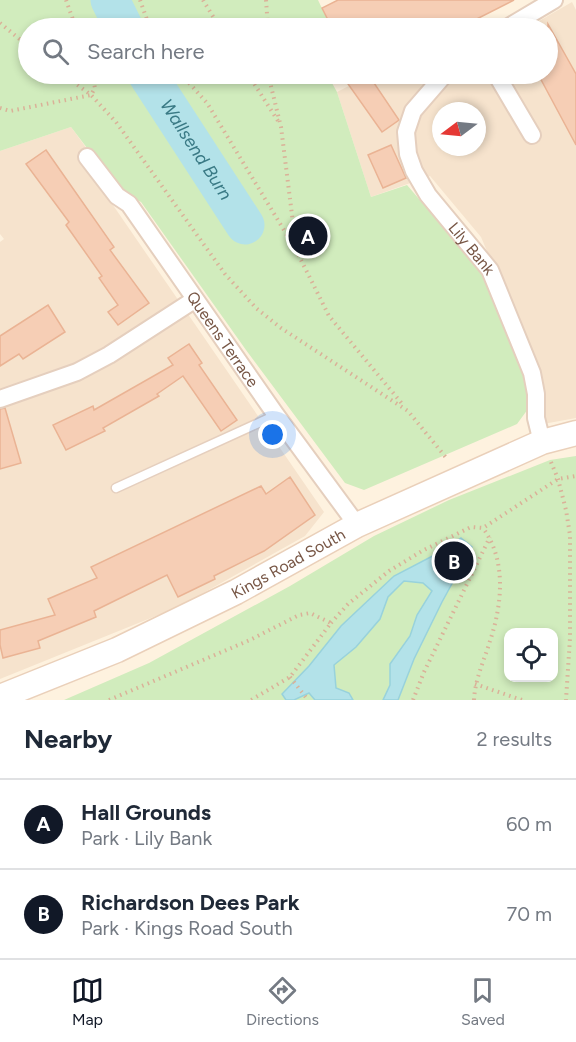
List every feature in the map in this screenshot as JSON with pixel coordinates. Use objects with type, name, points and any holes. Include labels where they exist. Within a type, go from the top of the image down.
[{"type":"street","points":[[524,18],[554,0]]},
{"type":"street","name":"Lily Bank","points":[[436,84],[413,111],[406,132],[408,154],[414,171],[428,195],[490,270],[532,373],[536,394],[536,418],[542,442]]},
{"type":"street","points":[[502,84],[532,135]]},
{"type":"street","name":"Queens Terrace","points":[[87,157],[117,196],[129,204],[194,300],[357,525]]},
{"type":"street","points":[[0,399],[77,372],[109,355],[194,300]]},
{"type":"street","name":"Kings Road South","points":[[0,697],[117,650],[236,592],[357,525],[461,477],[542,442],[576,433]]},
{"type":"lane","points":[[116,488],[276,415]]},
{"type":"path","points":[[66,0],[72,18]]},
{"type":"path","points":[[140,0],[146,18]]},
{"type":"path","points":[[203,0],[214,18]]},
{"type":"path","points":[[266,0],[267,18]]},
{"type":"path","points":[[0,23],[18,38]]},
{"type":"path","points":[[76,84],[91,95],[116,122],[225,274],[248,300],[280,328],[408,411]]},
{"type":"path","points":[[0,108],[10,111],[91,95],[95,88],[94,84]]},
{"type":"path","points":[[190,84],[207,103],[296,250],[329,316],[461,477]]},
{"type":"path","points":[[254,84],[281,127]]},
{"type":"path","points":[[270,84],[281,127],[296,250]]},
{"type":"path","points":[[542,442],[558,479],[570,536],[570,638],[566,700]]},
{"type":"path","points":[[251,700],[290,677],[348,604],[381,578],[422,551],[471,527],[483,528],[558,479],[576,476]]},
{"type":"path","points":[[474,700],[475,684],[491,640],[501,588],[496,552],[490,537],[483,528]]},
{"type":"path","points":[[413,700],[424,672],[490,537]]},
{"type":"path","points":[[109,700],[250,640],[299,615],[310,613],[331,623]]},
{"type":"path","points":[[290,677],[308,699]]},
{"type":"path","points":[[475,684],[522,700]]},
{"type":"shaded area","points":[[572,2],[576,10],[576,418],[543,424],[542,381],[481,237],[430,176],[371,197],[337,92],[353,84],[558,84],[558,18],[544,18]]},
{"type":"shaded area","points":[[71,127],[90,153],[84,163],[324,512],[305,536],[178,607],[0,679],[0,242],[4,239],[0,234],[0,151]]},
{"type":"green space","points":[[0,0],[318,0],[327,18],[18,18],[18,84],[333,84],[371,197],[407,185],[480,270],[525,377],[528,409],[517,424],[364,490],[345,483],[246,350],[141,202],[119,190],[71,127],[0,151]]},
{"type":"green space","points":[[576,456],[576,700],[64,700],[149,663],[290,586],[374,536],[449,500],[550,460]]},
{"type":"water","points":[[461,538],[472,547],[414,659],[398,700],[383,700],[390,685],[390,664],[410,636],[417,615],[432,591],[423,583],[404,581],[388,597],[380,619],[356,647],[334,665],[336,688],[349,693],[353,700],[315,700],[309,693],[294,700],[286,700],[282,694],[309,666],[341,626],[394,576],[446,549]]},
{"type":"building","points":[[338,0],[514,0],[479,18],[327,18],[322,8]]},
{"type":"building","points":[[558,42],[576,74],[576,145],[543,84],[558,84]]},
{"type":"building","points":[[348,84],[375,84],[399,120],[382,132]]},
{"type":"building","points":[[391,145],[406,178],[383,188],[368,155]]},
{"type":"building","points":[[46,150],[114,247],[110,250],[149,303],[118,325],[108,312],[118,305],[99,278],[102,276],[66,225],[69,222],[26,164]]},
{"type":"building","points":[[48,305],[65,332],[23,359],[19,354],[0,366],[0,336]]},
{"type":"building","points":[[189,344],[202,363],[199,365],[237,420],[221,431],[183,376],[157,394],[159,396],[103,428],[105,431],[66,450],[53,425],[93,406],[94,410],[173,365],[168,358]]},
{"type":"building","points":[[5,408],[21,463],[0,469],[0,409]]},
{"type":"building","points":[[290,477],[315,515],[264,551],[178,597],[167,575],[94,611],[96,617],[38,641],[40,648],[3,658],[0,630],[55,615],[48,599],[97,578],[91,567],[261,486],[266,494]]},
{"type":"waterway","name":"Wallsend Burn","points":[[110,0],[119,18]]},
{"type":"waterway","name":"Wallsend Burn","points":[[153,84],[245,225]]},
{"type":"place","name":"Hall Grounds","points":[[308,236]]},
{"type":"place","name":"Richardson Dees Park","points":[[454,561]]}]
